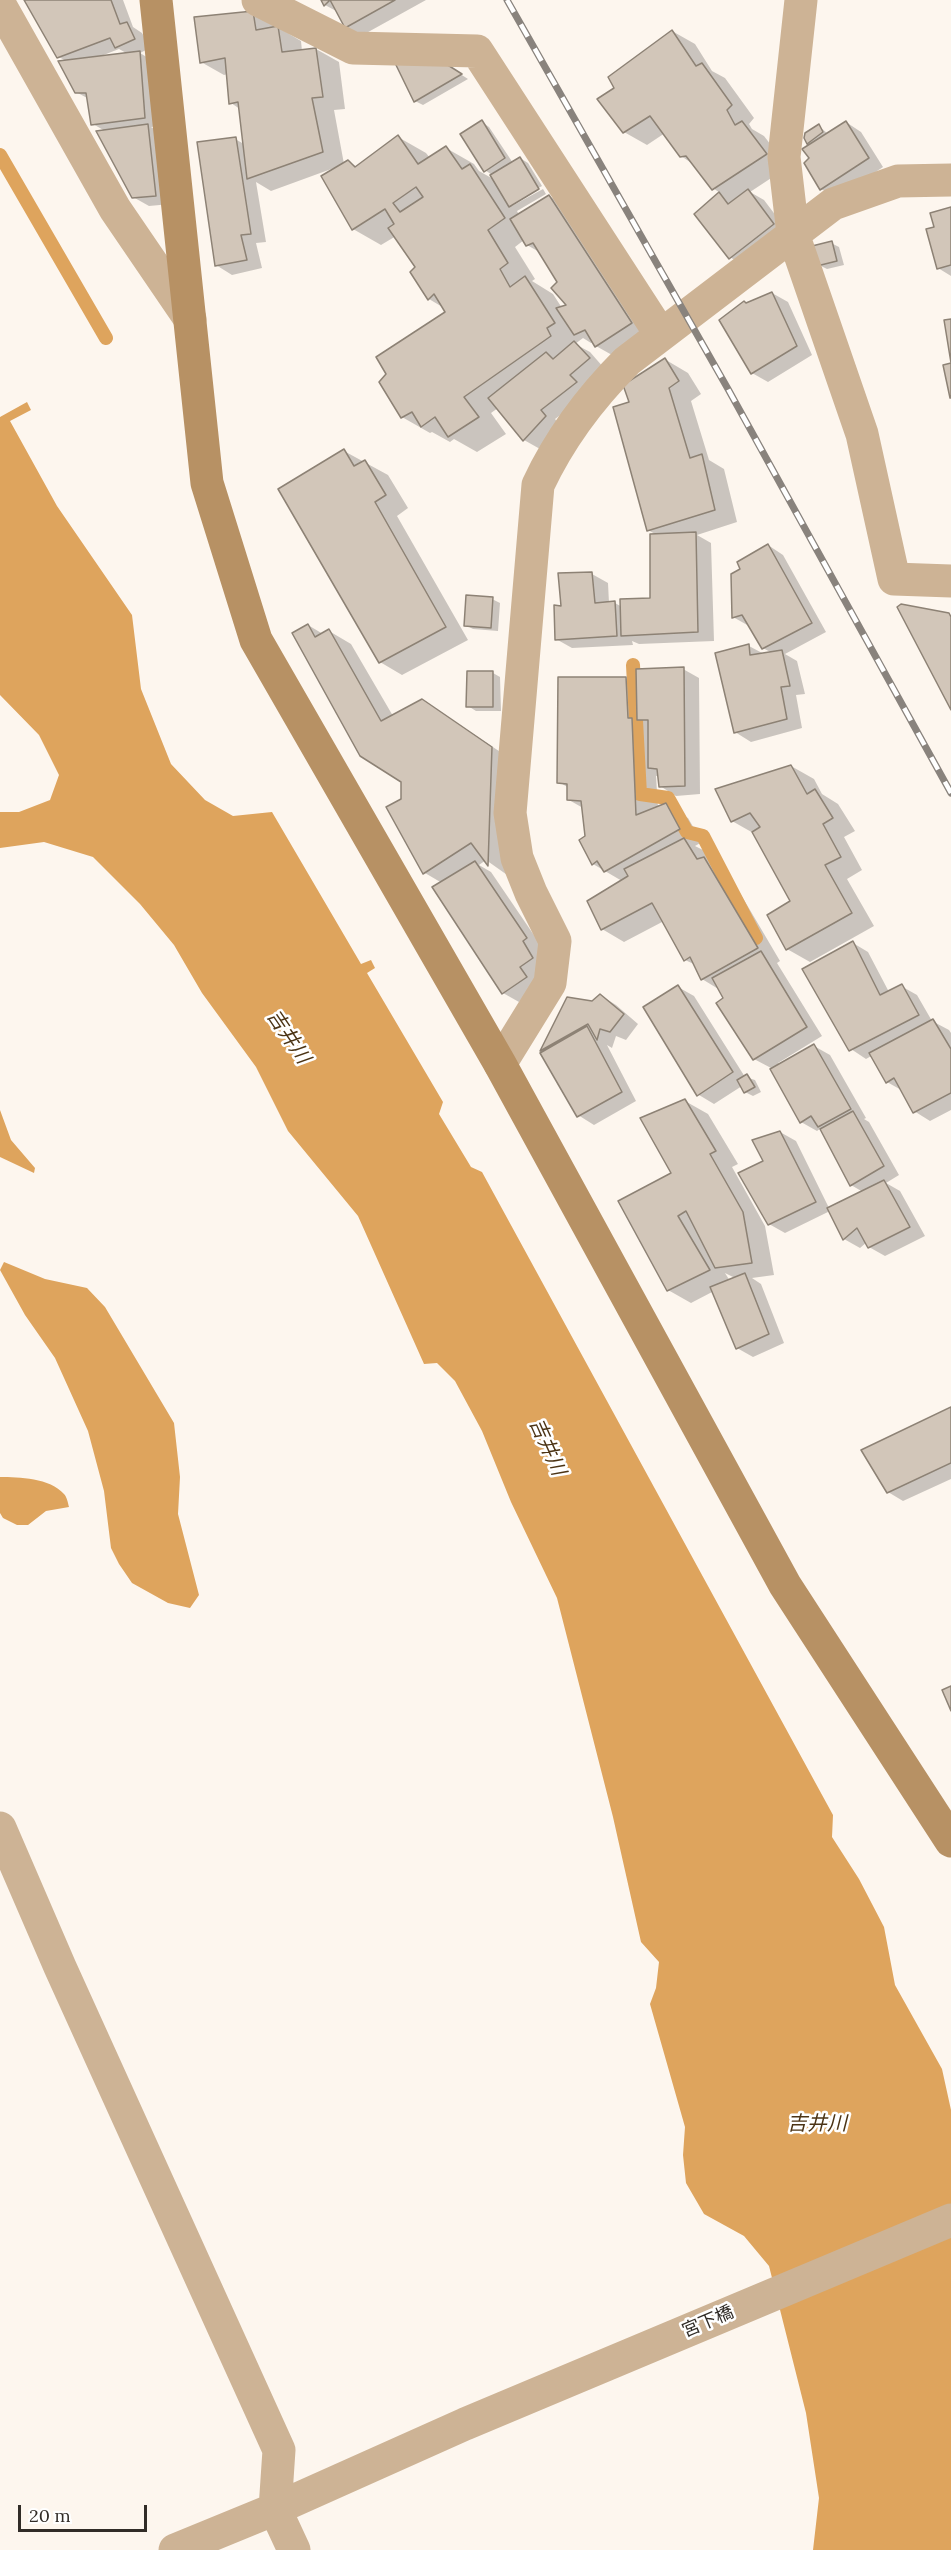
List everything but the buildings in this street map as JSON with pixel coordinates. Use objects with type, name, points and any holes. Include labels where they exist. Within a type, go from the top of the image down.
[{"type":"street","points":[[156,0],[207,483],[256,640],[500,1064],[785,1586],[951,1841]]},
{"type":"street","points":[[258,0],[353,48],[477,51],[661,335]]},
{"type":"street","points":[[801,0],[784,157],[793,234],[862,434],[894,579],[951,581]]},
{"type":"street","points":[[0,5],[115,209],[190,319]]},
{"type":"street","points":[[500,1064],[550,983],[555,941],[531,893],[517,858],[510,813],[538,485],[553,453],[598,389],[627,361],[833,204],[898,181],[951,180]]},
{"type":"street","points":[[0,1828],[60,1967],[279,2450],[275,2509],[294,2550]]},
{"type":"street","name":"宮下橋","points":[[175,2550],[275,2509],[465,2424],[951,2220]]},
{"type":"water","name":"吉井川","points":[[27,402],[31,410],[10,421],[57,506],[132,615],[141,689],[171,764],[205,800],[233,816],[272,812],[361,964],[371,960],[375,968],[367,973],[443,1102],[439,1114],[471,1167],[482,1172],[833,1815],[832,1837],[859,1879],[884,1927],[895,1985],[942,2069],[951,2110],[951,2550],[813,2550],[819,2498],[806,2413],[769,2266],[744,2236],[704,2214],[686,2183],[683,2155],[685,2127],[650,2004],[656,1988],[659,1962],[641,1942],[613,1817],[557,1598],[511,1502],[482,1431],[455,1381],[437,1363],[424,1364],[358,1216],[288,1131],[256,1067],[202,993],[174,945],[140,904],[93,857],[44,842],[0,848],[0,812],[19,812],[50,800],[59,775],[39,735],[0,695],[0,417]]},
{"type":"water","points":[[0,1110],[11,1140],[35,1168],[34,1173],[0,1157]]},
{"type":"water","points":[[4,1262],[45,1279],[87,1288],[105,1307],[174,1423],[180,1477],[178,1514],[199,1595],[190,1608],[168,1603],[132,1583],[119,1564],[111,1548],[104,1491],[88,1431],[55,1358],[25,1315],[0,1270]]},
{"type":"water","points":[[0,1477],[16,1477],[51,1485],[65,1495],[69,1507],[46,1511],[28,1525],[17,1525],[3,1518],[0,1513]]},
{"type":"waterway","points":[[0,155],[106,338]]},
{"type":"waterway","points":[[633,665],[640,794],[668,798],[687,832],[703,836],[756,938]]},
{"type":"railway","points":[[507,0],[728,389],[951,793]]}]
